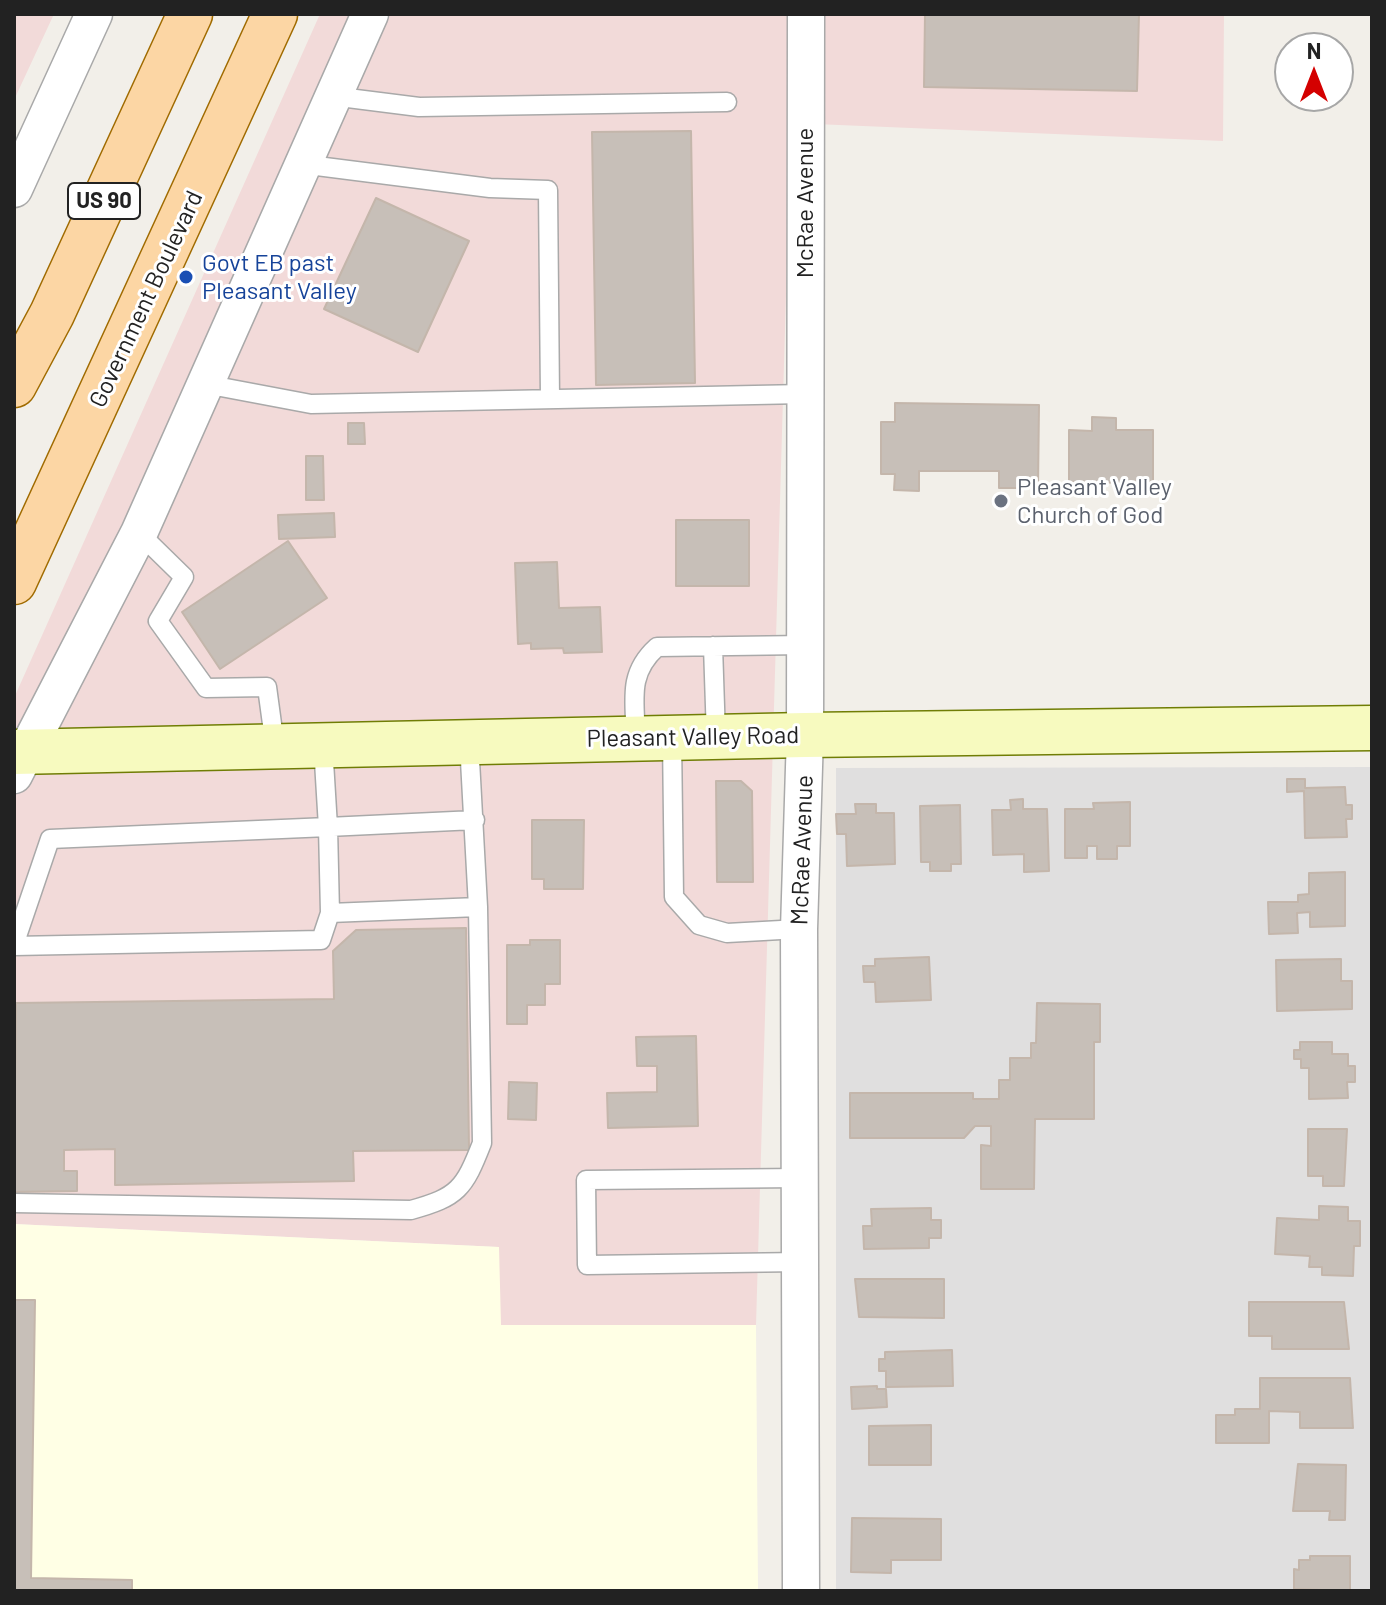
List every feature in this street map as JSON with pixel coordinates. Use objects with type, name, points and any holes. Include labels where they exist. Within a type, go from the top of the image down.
[{"type":"main road","name":"US 90","points":[[14,385],[52,314],[190,14]]},
{"type":"main road","name":"Government Boulevard","points":[[14,582],[275,14]]},
{"type":"street","points":[[14,189],[94,14]]},
{"type":"street","points":[[18,759],[139,533],[370,14]]},
{"type":"street","name":"McRae Avenue","points":[[801,1591],[799,929],[805,735],[806,14]]},
{"type":"street","name":"Pleasant Valley Road","points":[[18,759],[275,746],[1372,728]]},
{"type":"lane","points":[[332,96],[419,107],[727,102]]},
{"type":"lane","points":[[301,164],[490,188],[548,190],[550,399]]},
{"type":"lane","points":[[205,384],[311,404],[804,394]]},
{"type":"lane","points":[[139,533],[184,577],[158,621],[206,688],[267,687],[275,746]]},
{"type":"lane","points":[[799,929],[727,933],[699,925],[674,897],[654,738],[634,679],[644,659],[657,647],[805,645]]},
{"type":"lane","points":[[713,646],[716,737]]},
{"type":"lane","points":[[14,1203],[411,1210],[448,1200],[470,1173],[482,1143],[478,907],[469,742]]},
{"type":"lane","points":[[323,745],[328,827],[330,913],[321,940],[14,945],[50,839],[328,827],[475,820]]},
{"type":"lane","points":[[330,913],[478,907]]},
{"type":"lane","points":[[800,1178],[586,1180],[587,1265],[800,1262]]},
{"type":"shaded area","points":[[14,14],[54,14],[14,100]]},
{"type":"shaded area","points":[[320,14],[1224,14],[1223,141],[791,123],[756,1325],[500,1325],[498,1247],[14,1224],[14,698]]},
{"type":"shaded area","points":[[1372,767],[1372,1591],[836,1591],[836,768]]},
{"type":"shaded area","points":[[14,1224],[499,1247],[501,1325],[756,1325],[758,1591],[14,1591]]},
{"type":"building","points":[[925,14],[1139,14],[1137,91],[924,87]]},
{"type":"building","points":[[691,131],[695,383],[596,385],[592,132]]},
{"type":"building","points":[[376,198],[469,241],[418,352],[324,309]]},
{"type":"building","points":[[895,403],[1039,405],[1038,488],[999,488],[999,471],[919,471],[919,491],[894,490],[895,474],[881,474],[881,422],[895,422]]},
{"type":"building","points":[[1092,417],[1116,418],[1116,430],[1153,430],[1153,483],[1069,482],[1069,430],[1092,431]]},
{"type":"building","points":[[348,423],[364,423],[365,444],[348,444]]},
{"type":"building","points":[[306,456],[323,456],[324,500],[306,500]]},
{"type":"building","points":[[334,513],[335,537],[279,539],[278,515]]},
{"type":"building","points":[[676,520],[749,520],[749,586],[676,586]]},
{"type":"building","points":[[288,541],[327,598],[220,669],[182,612]]},
{"type":"building","points":[[557,562],[559,608],[600,607],[602,652],[564,653],[563,648],[531,649],[531,643],[518,644],[515,563]]},
{"type":"building","points":[[1287,779],[1305,779],[1305,788],[1345,787],[1346,805],[1352,805],[1352,819],[1346,819],[1347,837],[1305,838],[1304,791],[1287,792]]},
{"type":"building","points":[[716,781],[741,781],[752,791],[753,882],[717,882]]},
{"type":"building","points":[[1023,799],[1023,809],[1047,809],[1049,871],[1024,872],[1024,854],[993,855],[992,810],[1011,810],[1010,800]]},
{"type":"building","points":[[1130,802],[1130,846],[1117,846],[1117,859],[1097,859],[1097,846],[1087,846],[1087,858],[1065,858],[1065,809],[1094,809],[1093,803]]},
{"type":"building","points":[[855,804],[876,804],[876,813],[894,813],[895,864],[847,866],[846,834],[837,834],[836,814],[856,814]]},
{"type":"building","points":[[960,805],[961,864],[951,864],[951,871],[930,871],[930,862],[921,862],[920,806]]},
{"type":"building","points":[[532,820],[584,820],[583,889],[544,889],[544,879],[532,879]]},
{"type":"building","points":[[1345,872],[1345,926],[1310,927],[1310,912],[1297,913],[1298,933],[1269,934],[1268,902],[1298,902],[1298,895],[1309,894],[1309,873]]},
{"type":"building","points":[[466,928],[469,1150],[353,1151],[354,1181],[115,1185],[115,1149],[64,1150],[64,1171],[77,1171],[77,1191],[14,1192],[16,1003],[334,999],[333,951],[356,930]]},
{"type":"building","points":[[530,940],[560,940],[560,984],[545,984],[545,1005],[527,1005],[527,1024],[507,1024],[507,945],[530,945]]},
{"type":"building","points":[[929,957],[931,1000],[876,1002],[875,982],[864,982],[863,966],[875,966],[875,959]]},
{"type":"building","points":[[1341,959],[1341,981],[1352,981],[1352,1009],[1277,1011],[1276,960]]},
{"type":"building","points":[[1037,1003],[1100,1004],[1100,1042],[1094,1042],[1094,1119],[1035,1119],[1034,1189],[981,1189],[981,1145],[991,1146],[991,1126],[975,1126],[964,1138],[850,1138],[850,1093],[973,1093],[973,1099],[999,1099],[999,1080],[1010,1080],[1010,1058],[1031,1058],[1031,1043],[1036,1043]]},
{"type":"building","points":[[696,1036],[698,1126],[608,1128],[607,1093],[657,1092],[657,1066],[637,1066],[636,1037]]},
{"type":"building","points":[[1300,1042],[1332,1042],[1332,1054],[1348,1054],[1348,1066],[1355,1066],[1355,1082],[1347,1082],[1348,1098],[1309,1099],[1309,1068],[1301,1068],[1301,1059],[1294,1059],[1294,1050],[1300,1050]]},
{"type":"building","points":[[509,1082],[537,1083],[536,1120],[508,1119]]},
{"type":"building","points":[[1308,1129],[1347,1129],[1344,1186],[1323,1186],[1323,1176],[1308,1176]]},
{"type":"building","points":[[1319,1206],[1348,1207],[1348,1221],[1360,1221],[1360,1246],[1354,1246],[1353,1276],[1322,1275],[1322,1267],[1309,1267],[1310,1256],[1275,1254],[1277,1218],[1319,1220]]},
{"type":"building","points":[[931,1208],[931,1220],[941,1220],[941,1238],[929,1238],[929,1248],[864,1249],[863,1226],[872,1226],[871,1209]]},
{"type":"building","points":[[855,1279],[944,1279],[944,1318],[859,1317]]},
{"type":"building","points":[[14,1300],[35,1300],[31,1578],[132,1580],[132,1591],[14,1591]]},
{"type":"building","points":[[1249,1302],[1344,1302],[1349,1349],[1272,1349],[1272,1336],[1249,1336]]},
{"type":"building","points":[[952,1350],[953,1386],[886,1387],[886,1371],[879,1371],[879,1359],[885,1359],[885,1352]]},
{"type":"building","points":[[1260,1378],[1350,1378],[1353,1428],[1300,1428],[1300,1412],[1269,1411],[1269,1443],[1216,1443],[1216,1415],[1235,1415],[1235,1409],[1260,1409]]},
{"type":"building","points":[[877,1386],[877,1389],[886,1389],[887,1407],[852,1409],[851,1387]]},
{"type":"building","points":[[931,1425],[931,1465],[869,1465],[869,1426]]},
{"type":"building","points":[[1298,1464],[1346,1465],[1345,1520],[1329,1520],[1330,1511],[1293,1511]]},
{"type":"building","points":[[852,1518],[941,1519],[941,1560],[891,1560],[891,1573],[851,1572]]},
{"type":"building","points":[[1310,1556],[1350,1556],[1350,1591],[1294,1589],[1294,1569],[1299,1570],[1299,1560],[1310,1560]]},
{"type":"place","name":"Govt EB past Pleasant Valley","points":[[186,277]]},
{"type":"place","name":"Pleasant Valley Church of God","points":[[1001,501]]}]
